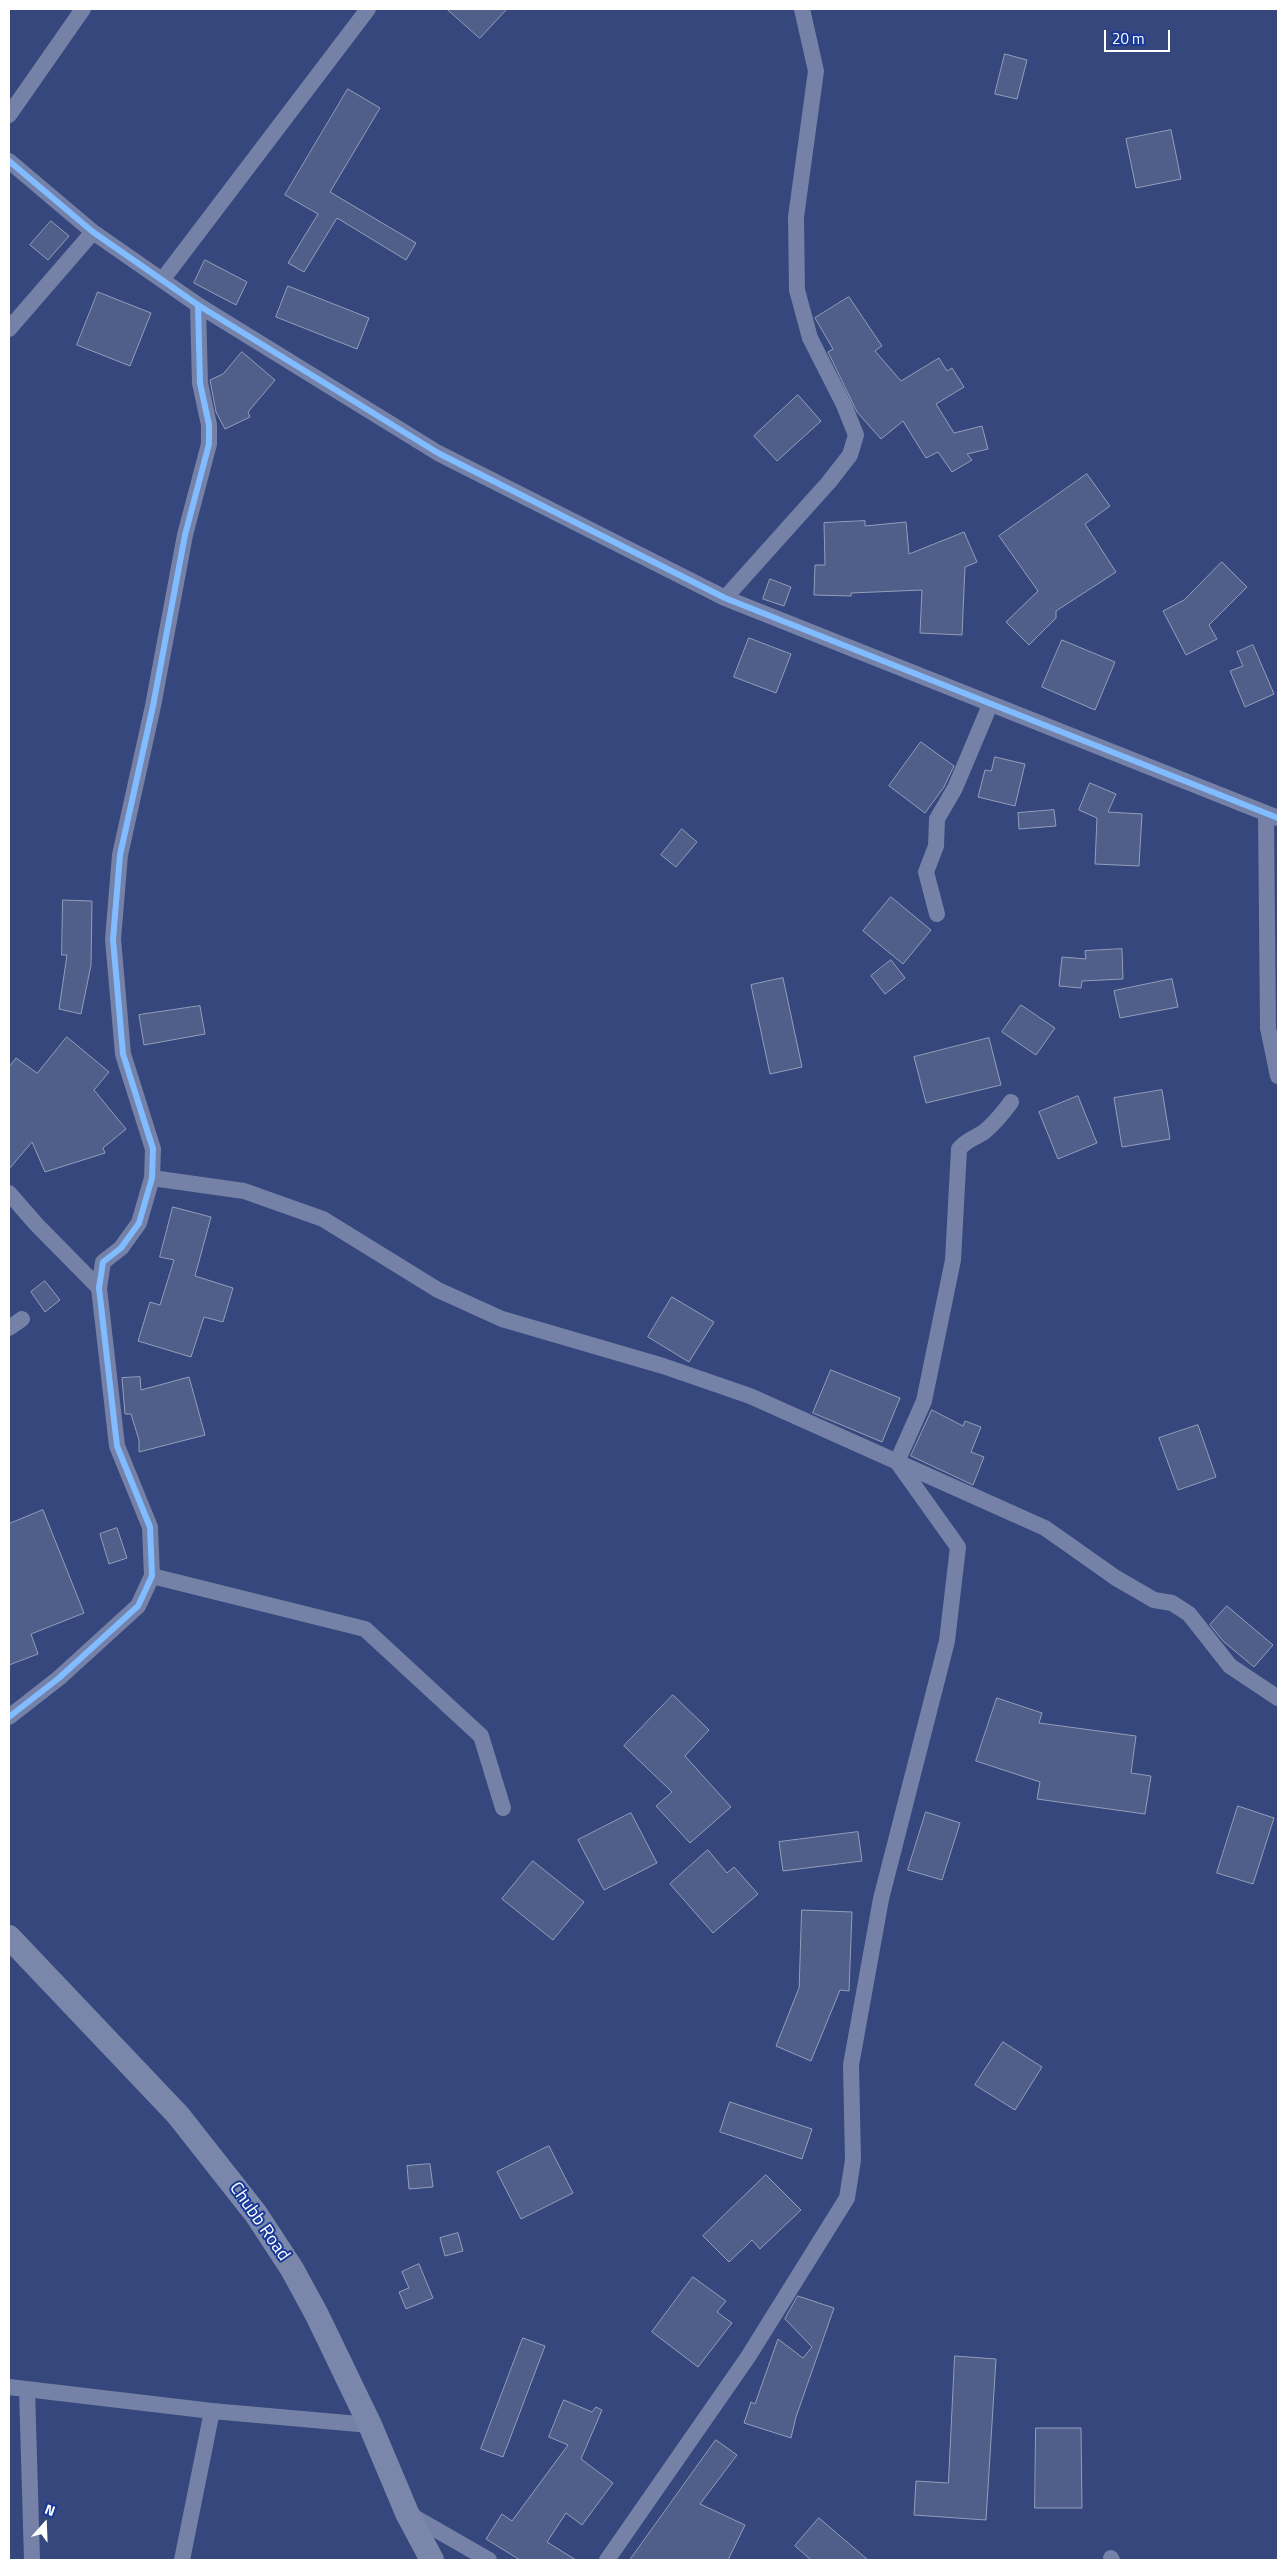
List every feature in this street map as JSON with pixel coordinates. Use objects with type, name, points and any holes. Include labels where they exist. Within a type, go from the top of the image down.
[{"type":"street","points":[[9,114],[83,9]]},
{"type":"street","points":[[163,278],[366,9]]},
{"type":"street","points":[[725,598],[793,526],[829,482],[850,455],[856,435],[844,405],[810,338],[797,290],[796,217],[816,71],[802,9]]},
{"type":"street","points":[[9,161],[93,232],[163,278],[198,305],[438,453],[725,598],[1272,816],[1268,1028],[1278,1076]]},
{"type":"street","points":[[9,329],[93,232]]},
{"type":"street","points":[[9,1717],[59,1678],[138,1606],[152,1576],[150,1527],[117,1446],[99,1288],[103,1262],[121,1248],[139,1223],[152,1178],[153,1149],[142,1106],[123,1054],[113,939],[120,855],[153,706],[185,535],[209,444],[208,425],[200,382],[198,305]]},
{"type":"street","points":[[937,914],[926,872],[936,846],[937,819],[955,788],[990,705]]},
{"type":"street","points":[[897,1462],[924,1401],[953,1260],[958,1149],[964,1142],[983,1132],[999,1118],[1011,1102]]},
{"type":"street","points":[[152,1178],[244,1191],[323,1219],[438,1290],[502,1319],[663,1366],[750,1396],[1045,1528],[1116,1578],[1154,1600],[1172,1604],[1190,1614],[1230,1666],[1278,1698]]},
{"type":"street","points":[[9,1193],[36,1224],[99,1288]]},
{"type":"street","points":[[607,2560],[748,2357],[847,2198],[853,2160],[851,2065],[882,1899],[948,1641],[958,1547],[897,1462]]},
{"type":"street","points":[[152,1576],[365,1629],[481,1736],[503,1808]]},
{"type":"street","name":"Chubb Road","points":[[9,1937],[178,2115],[256,2214],[292,2270],[317,2315],[370,2425],[407,2513],[432,2560]]},
{"type":"street","points":[[9,2387],[212,2411],[370,2425]]},
{"type":"street","points":[[27,2389],[32,2560]]},
{"type":"street","points":[[182,2560],[212,2411]]},
{"type":"street","points":[[407,2513],[489,2560]]},
{"type":"building","points":[[447,9],[507,9],[480,38]]},
{"type":"building","points":[[1005,54],[1027,60],[1017,99],[995,94]]},
{"type":"building","points":[[348,89],[380,108],[330,192],[416,243],[406,260],[337,218],[304,272],[288,263],[318,214],[285,195]]},
{"type":"building","points":[[1171,130],[1181,179],[1136,188],[1126,139]]},
{"type":"building","points":[[51,221],[69,236],[48,260],[30,245]]},
{"type":"building","points":[[205,260],[247,282],[236,305],[194,283]]},
{"type":"building","points":[[288,286],[369,318],[357,349],[276,317]]},
{"type":"building","points":[[98,292],[151,313],[130,366],[77,345]]},
{"type":"building","points":[[849,297],[882,346],[875,351],[901,381],[939,358],[947,371],[952,368],[964,387],[936,404],[954,433],[982,426],[988,449],[967,454],[972,460],[952,472],[938,452],[926,458],[903,421],[881,439],[857,412],[828,352],[833,349],[815,318]]},
{"type":"building","points":[[242,352],[275,380],[248,412],[250,417],[225,429],[216,412],[210,380],[223,374]]},
{"type":"building","points":[[798,395],[821,421],[777,461],[754,436]]},
{"type":"building","points":[[1087,474],[1110,506],[1085,524],[1116,572],[1056,611],[1056,618],[1029,645],[1006,622],[1038,591],[999,536]]},
{"type":"building","points":[[865,521],[865,526],[906,522],[909,554],[964,532],[977,562],[965,567],[962,635],[920,633],[922,590],[851,593],[851,596],[814,595],[815,565],[825,565],[824,523]]},
{"type":"building","points":[[1222,562],[1247,587],[1209,625],[1217,639],[1186,655],[1163,611],[1184,600]]},
{"type":"building","points":[[770,579],[791,587],[784,606],[763,599]]},
{"type":"building","points":[[749,638],[791,654],[776,693],[734,677]]},
{"type":"building","points":[[1062,640],[1115,662],[1095,710],[1042,687]]},
{"type":"building","points":[[1253,645],[1274,694],[1245,707],[1230,671],[1243,666],[1237,652]]},
{"type":"building","points":[[921,742],[954,766],[944,787],[925,813],[889,786]]},
{"type":"building","points":[[995,757],[1025,764],[1015,806],[978,797],[985,770],[991,771]]},
{"type":"building","points":[[1090,783],[1116,794],[1108,812],[1142,814],[1139,866],[1095,864],[1097,818],[1079,810]]},
{"type":"building","points":[[1054,810],[1056,826],[1019,829],[1018,813]]},
{"type":"building","points":[[682,829],[697,842],[676,867],[661,855]]},
{"type":"building","points":[[891,897],[931,930],[903,964],[863,931]]},
{"type":"building","points":[[63,900],[92,901],[91,965],[81,1014],[59,1009],[67,955],[62,955]]},
{"type":"building","points":[[1122,949],[1123,979],[1082,981],[1081,988],[1059,986],[1062,957],[1086,959],[1085,951]]},
{"type":"building","points":[[891,960],[905,978],[885,994],[871,976]]},
{"type":"building","points":[[783,978],[802,1067],[770,1074],[751,985]]},
{"type":"building","points":[[1172,979],[1178,1007],[1120,1018],[1114,991]]},
{"type":"building","points":[[1021,1005],[1055,1028],[1036,1055],[1002,1032]]},
{"type":"building","points":[[200,1006],[205,1034],[144,1045],[139,1015]]},
{"type":"building","points":[[67,1037],[109,1072],[94,1090],[126,1129],[103,1148],[105,1153],[45,1172],[32,1142],[9,1169],[9,1067],[16,1058],[37,1073]]},
{"type":"building","points":[[989,1038],[1001,1085],[926,1103],[914,1057]]},
{"type":"building","points":[[1162,1090],[1170,1139],[1122,1147],[1114,1098]]},
{"type":"building","points":[[1078,1096],[1097,1143],[1058,1159],[1039,1112]]},
{"type":"building","points":[[173,1207],[211,1217],[195,1276],[233,1288],[223,1322],[204,1317],[191,1357],[138,1341],[150,1302],[160,1305],[174,1260],[160,1257]]},
{"type":"building","points":[[45,1281],[60,1300],[45,1312],[31,1292]]},
{"type":"building","points":[[672,1297],[714,1322],[689,1362],[648,1337]]},
{"type":"building","points":[[831,1370],[900,1398],[882,1442],[813,1413]]},
{"type":"building","points":[[140,1377],[141,1390],[189,1377],[205,1435],[139,1452],[139,1440],[131,1414],[125,1414],[122,1378]]},
{"type":"building","points":[[932,1410],[963,1426],[965,1421],[981,1427],[971,1452],[984,1457],[973,1485],[911,1456]]},
{"type":"building","points":[[1198,1425],[1216,1477],[1178,1490],[1159,1438]]},
{"type":"building","points":[[43,1510],[84,1613],[31,1634],[38,1654],[9,1665],[9,1524]]},
{"type":"building","points":[[117,1528],[127,1558],[109,1564],[100,1534]]},
{"type":"building","points":[[1227,1606],[1273,1645],[1254,1667],[1223,1641],[1210,1625]]},
{"type":"building","points":[[673,1695],[709,1730],[685,1756],[731,1807],[690,1843],[656,1806],[672,1792],[624,1746]]},
{"type":"building","points":[[997,1698],[1042,1713],[1039,1723],[1136,1736],[1131,1773],[1151,1776],[1145,1814],[1037,1799],[1040,1782],[976,1761]]},
{"type":"building","points":[[1238,1806],[1274,1818],[1253,1884],[1217,1873]]},
{"type":"building","points":[[926,1812],[960,1823],[942,1880],[908,1870]]},
{"type":"building","points":[[631,1813],[657,1863],[604,1890],[578,1840]]},
{"type":"building","points":[[858,1832],[862,1861],[783,1871],[779,1842]]},
{"type":"building","points":[[708,1850],[727,1873],[734,1867],[758,1894],[713,1933],[670,1884]]},
{"type":"building","points":[[533,1861],[584,1902],[553,1940],[502,1899]]},
{"type":"building","points":[[802,1910],[852,1912],[849,1991],[840,1990],[811,2061],[776,2046],[799,1988]]},
{"type":"building","points":[[1003,2042],[1042,2067],[1015,2110],[975,2085]]},
{"type":"building","points":[[730,2102],[812,2129],[802,2159],[720,2132]]},
{"type":"building","points":[[549,2146],[573,2193],[521,2219],[497,2172]]},
{"type":"building","points":[[430,2164],[433,2187],[409,2189],[407,2166]]},
{"type":"building","points":[[766,2175],[801,2210],[760,2249],[752,2240],[729,2262],[703,2236]]},
{"type":"building","points":[[458,2233],[463,2251],[445,2256],[440,2238]]},
{"type":"building","points":[[419,2264],[433,2298],[406,2309],[399,2292],[409,2288],[402,2272]]},
{"type":"building","points":[[693,2277],[726,2301],[717,2312],[732,2323],[698,2367],[652,2332]]},
{"type":"building","points":[[798,2296],[834,2308],[796,2417],[791,2438],[744,2423],[751,2402],[755,2404],[778,2339],[803,2358],[812,2347],[785,2319]]},
{"type":"building","points":[[523,2338],[545,2346],[503,2457],[481,2449]]},
{"type":"building","points":[[955,2356],[996,2359],[986,2520],[914,2515],[916,2481],[948,2483]]},
{"type":"building","points":[[564,2400],[592,2412],[596,2407],[602,2410],[581,2459],[613,2483],[582,2525],[566,2513],[547,2542],[576,2560],[520,2560],[486,2539],[502,2514],[512,2521],[568,2445],[549,2437]]},
{"type":"building","points":[[1036,2428],[1081,2428],[1082,2508],[1035,2508]]},
{"type":"building","points":[[716,2440],[737,2455],[700,2504],[745,2525],[728,2560],[630,2560]]},
{"type":"building","points":[[819,2518],[868,2560],[811,2560],[795,2546]]},
{"type":"cycle path","points":[[9,161],[93,232],[198,305],[438,453],[725,598],[1278,818]]},
{"type":"cycle path","points":[[9,1717],[59,1678],[138,1606],[152,1576],[150,1527],[117,1446],[99,1288],[103,1262],[121,1248],[139,1223],[152,1178],[153,1149],[123,1054],[113,939],[120,855],[153,706],[185,535],[209,444],[209,425],[200,383],[198,305]]}]
